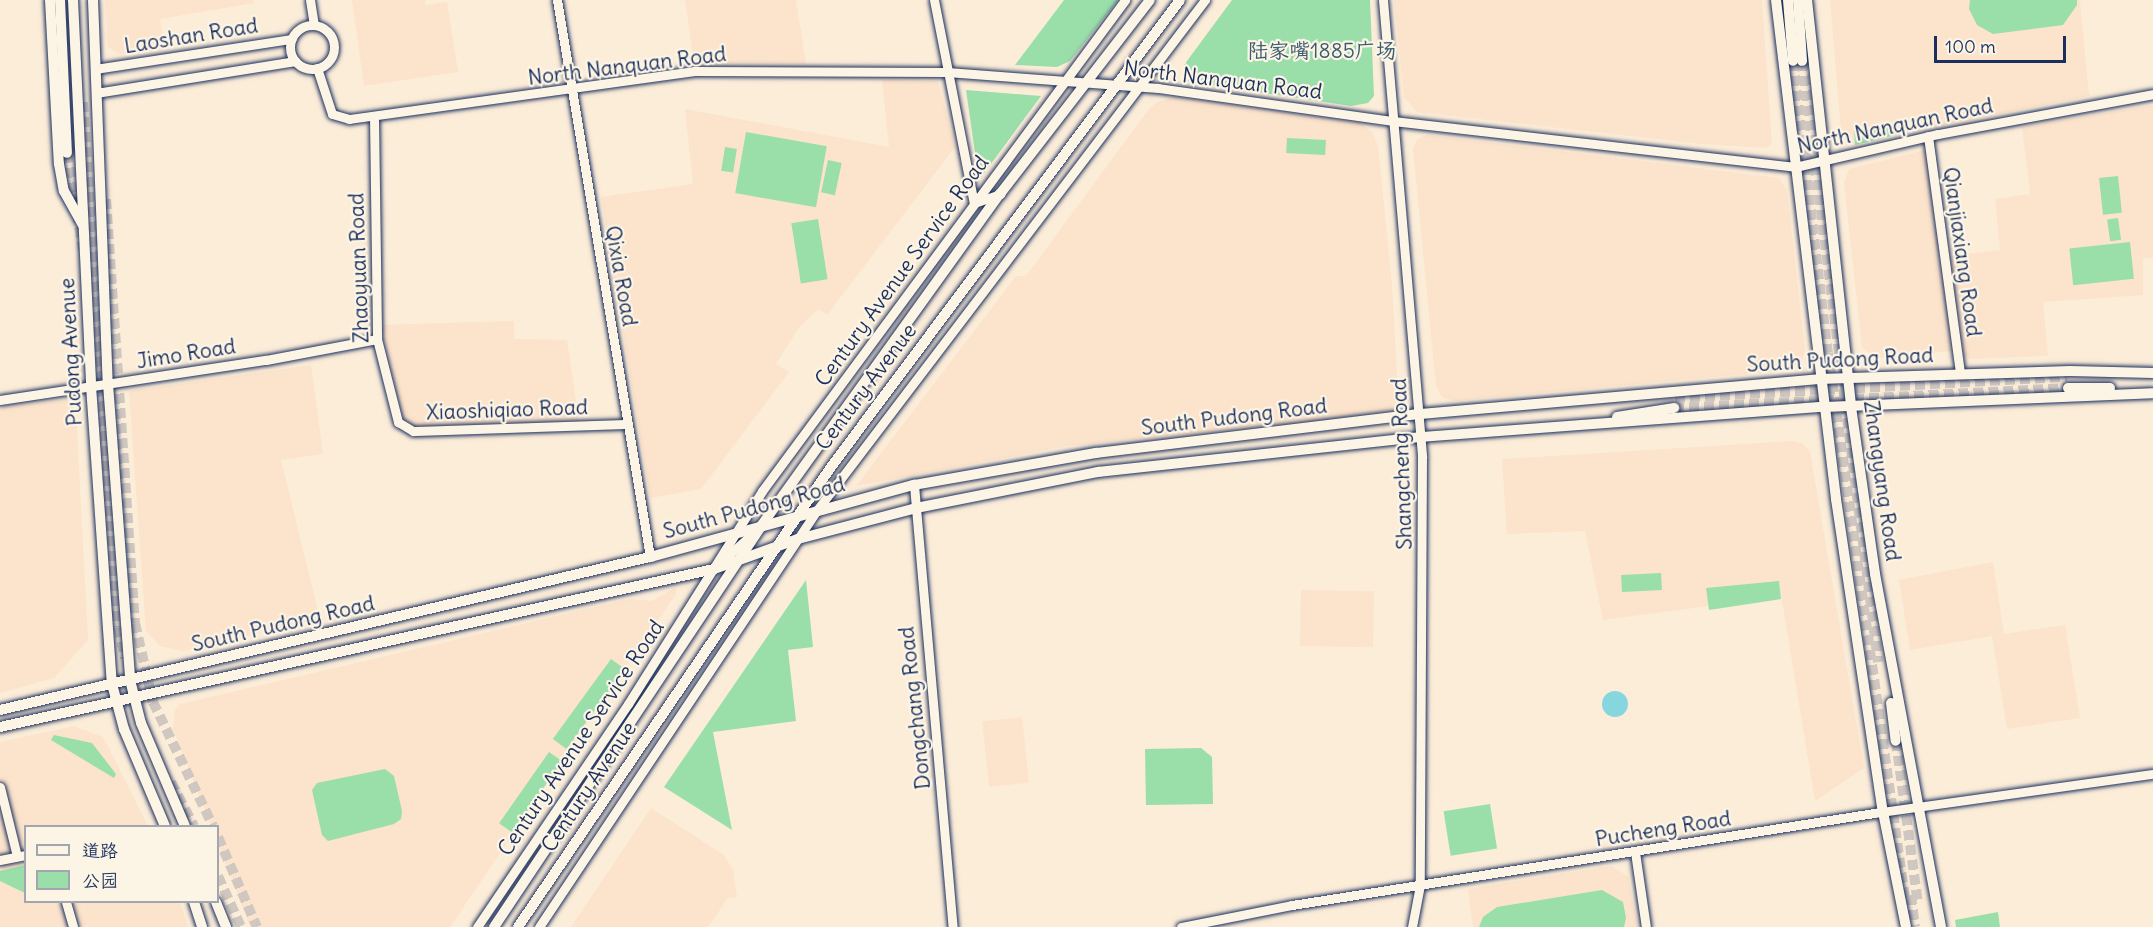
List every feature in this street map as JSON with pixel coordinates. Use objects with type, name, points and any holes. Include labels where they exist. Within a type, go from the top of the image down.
[{"type":"main road","points":[[50,0],[59,164],[64,191],[83,226]]},
{"type":"main road","points":[[60,0],[67,153]]},
{"type":"main road","name":"Pudong Avenue","points":[[72,0],[91,387],[112,684],[116,702],[163,825]]},
{"type":"main road","name":"Pudong Avenue","points":[[93,0],[103,198],[108,384],[130,680],[134,698],[184,825]]},
{"type":"main road","name":"Century Avenue","points":[[494,927],[761,526],[1000,194],[1090,81],[1150,0]]},
{"type":"main road","name":"Century Avenue","points":[[518,927],[684,678],[798,516],[1180,0]]},
{"type":"main road","points":[[1776,0],[1820,379],[1883,812],[1906,927]]},
{"type":"main road","points":[[1788,0],[1798,61],[1798,0]]},
{"type":"main road","name":"Zhangyang Road","points":[[1807,0],[1851,407],[1875,574],[1916,807],[1941,927]]},
{"type":"main road","name":"South Pudong Road","points":[[0,710],[650,557],[914,485],[1096,453],[1420,414],[1820,379],[1960,373],[2153,375]]},
{"type":"main road","name":"South Pudong Road","points":[[2153,375],[2068,382],[2153,391]]},
{"type":"main road","name":"South Pudong Road","points":[[0,727],[714,569],[798,539],[916,508],[1098,472],[1421,437],[1824,407],[2153,391]]},
{"type":"main road","name":"South Pudong Road","points":[[1530,405],[1675,403],[1530,429]]},
{"type":"main road","points":[[1847,566],[1878,745]]},
{"type":"main road","points":[[1875,574],[1896,741]]},
{"type":"main road","points":[[194,903],[202,927]]},
{"type":"main road","points":[[216,903],[226,927]]},
{"type":"street","points":[[96,93],[296,61],[307,68],[317,68],[332,57],[334,43],[327,30],[314,25],[310,0]]},
{"type":"street","name":"Qixia Road","points":[[557,0],[650,557]]},
{"type":"street","points":[[934,0],[974,203],[1000,194]]},
{"type":"street","name":"Century Avenue Service Road","points":[[477,927],[714,569],[762,491],[1125,0]]},
{"type":"street","points":[[539,927],[817,510],[1205,0]]},
{"type":"street","name":"Shangcheng Road","points":[[1383,0],[1421,437],[1420,885],[1412,927]]},
{"type":"street","name":"Laoshan Road","points":[[95,69],[292,39],[300,28],[314,25]]},
{"type":"street","points":[[292,39],[296,61]]},
{"type":"street","name":"North Nanquan Road","points":[[317,68],[332,114],[349,119],[707,71],[947,72],[1140,86],[1392,121],[1795,166],[1928,136],[2153,94]]},
{"type":"street","name":"Zhaoyuan Road","points":[[374,117],[376,339],[395,416]]},
{"type":"street","name":"Qianjiaxiang Road","points":[[1928,136],[1960,373]]},
{"type":"street","name":"Jimo Road","points":[[0,400],[376,339]]},
{"type":"street","name":"Xiaoshiqiao Road","points":[[395,416],[403,427],[413,431],[628,424]]},
{"type":"street","name":"Dongchang Road","points":[[914,485],[953,927]]},
{"type":"street","name":"Century Avenue Service Road","points":[[714,569],[761,526]]},
{"type":"street","name":"Pucheng Road","points":[[1181,927],[1240,914],[1883,812],[2153,774]]},
{"type":"street","points":[[0,787],[22,856],[0,860]]},
{"type":"street","points":[[1635,852],[1646,927]]},
{"type":"street","points":[[66,903],[73,927]]},
{"type":"shaded area","points":[[105,0],[253,0],[254,3],[160,19],[164,49],[120,54],[108,47]]},
{"type":"shaded area","points":[[352,0],[425,0],[426,5],[447,2],[458,72],[364,86]]},
{"type":"shaded area","points":[[685,0],[796,0],[806,64],[694,63]]},
{"type":"shaded area","points":[[1394,0],[1762,0],[1772,144],[1766,148],[1702,144],[1417,112],[1404,97]]},
{"type":"shaded area","points":[[1830,0],[2080,0],[2089,96],[1849,144],[1841,132]]},
{"type":"shaded area","points":[[882,80],[938,81],[955,147],[827,315],[819,309],[800,326],[776,364],[789,372],[701,489],[650,498],[601,197],[693,184],[685,109],[889,147]]},
{"type":"shaded area","points":[[1175,97],[1360,123],[1372,132],[1378,146],[1392,285],[1399,409],[1303,423],[1067,446],[856,486],[1016,276],[1026,276],[1149,109],[1157,102]]},
{"type":"shaded area","points":[[2153,105],[2153,258],[2143,258],[2143,295],[2043,302],[2048,356],[1971,359],[1952,351],[1877,358],[1862,348],[1844,182],[1849,169],[1930,149],[1944,257],[2000,250],[1995,199],[2030,194],[2022,127]]},
{"type":"shaded area","points":[[1427,135],[1779,178],[1787,191],[1805,350],[1801,363],[1789,370],[1454,401],[1442,397],[1436,386],[1413,149],[1417,139]]},
{"type":"shaded area","points":[[514,321],[514,339],[567,340],[579,421],[413,427],[403,420],[381,325]]},
{"type":"shaded area","points":[[311,365],[323,454],[281,460],[320,619],[183,651],[160,646],[146,631],[129,391]]},
{"type":"shaded area","points":[[66,399],[76,411],[88,640],[54,678],[0,693],[0,408]]},
{"type":"shaded area","points":[[1793,441],[1803,444],[1810,452],[1864,768],[1815,801],[1779,582],[1706,588],[1709,606],[1603,620],[1585,531],[1507,534],[1502,459]]},
{"type":"shaded area","points":[[1993,562],[2004,634],[2065,625],[2080,718],[2007,729],[1992,636],[1910,650],[1899,580]]},
{"type":"shaded area","points":[[676,587],[676,594],[450,927],[251,927],[219,847],[219,825],[211,825],[173,729],[175,710],[180,704],[630,599],[652,601]]},
{"type":"shaded area","points":[[1301,590],[1374,591],[1373,647],[1300,646]]},
{"type":"shaded area","points":[[1022,717],[1029,783],[989,787],[982,721]]},
{"type":"shaded area","points":[[74,726],[103,737],[147,825],[24,825],[24,903],[180,903],[188,927],[0,927],[0,742]]},
{"type":"shaded area","points":[[651,808],[724,855],[733,870],[737,897],[728,898],[708,927],[571,927]]},
{"type":"shaded area","points":[[1611,866],[1628,876],[1638,927],[1473,927],[1468,889]]},
{"type":"green space","points":[[1064,0],[1118,0],[1070,61],[1057,67],[1015,65]]},
{"type":"green space","name":"陆家嘴1885广场","points":[[1232,0],[1370,0],[1374,96],[1368,103],[1351,106],[1184,81],[1184,65]]},
{"type":"green space","points":[[1970,0],[2077,0],[2077,5],[2063,25],[1993,34],[1977,25],[1969,9]]},
{"type":"green space","points":[[966,90],[1041,96],[979,180]]},
{"type":"green space","points":[[1890,128],[1895,135],[1855,145],[1854,131]]},
{"type":"green space","points":[[746,132],[827,146],[816,207],[735,193]]},
{"type":"green space","points":[[1287,138],[1326,140],[1325,155],[1286,153]]},
{"type":"green space","points":[[725,147],[737,149],[733,173],[721,171]]},
{"type":"green space","points":[[828,160],[842,163],[835,195],[821,192]]},
{"type":"green space","points":[[2118,176],[2122,213],[2103,215],[2099,178]]},
{"type":"green space","points":[[2118,218],[2121,240],[2110,241],[2107,220]]},
{"type":"green space","points":[[818,219],[828,279],[801,283],[791,223]]},
{"type":"green space","points":[[2130,242],[2134,279],[2073,285],[2069,248]]},
{"type":"green space","points":[[1661,573],[1662,590],[1622,592],[1621,575]]},
{"type":"green space","points":[[806,580],[813,647],[788,650],[796,721],[713,732],[732,830],[664,787]]},
{"type":"green space","points":[[1779,581],[1781,599],[1709,610],[1706,588]]},
{"type":"green space","points":[[611,659],[625,669],[567,749],[553,739]]},
{"type":"green space","points":[[54,735],[92,743],[116,774],[114,778],[51,740]]},
{"type":"green space","points":[[1201,748],[1212,757],[1213,804],[1146,805],[1145,749]]},
{"type":"green space","points":[[549,752],[562,761],[512,832],[499,823]]},
{"type":"green space","points":[[385,769],[394,776],[402,811],[401,819],[394,824],[328,841],[322,835],[312,790],[317,783]]},
{"type":"green space","points":[[1490,804],[1497,848],[1451,856],[1444,811]]},
{"type":"green space","points":[[24,865],[24,893],[0,881],[0,871]]},
{"type":"green space","points":[[1602,890],[1623,902],[1626,918],[1624,927],[1479,927],[1483,917],[1497,907]]},
{"type":"green space","points":[[1998,912],[2000,927],[1956,927],[1955,920]]},
{"type":"water","points":[[1615,691],[1624,695],[1628,704],[1624,713],[1615,717],[1606,713],[1602,704],[1606,695]]},
{"type":"tunnel","points":[[1793,61],[1828,353],[1906,905]]},
{"type":"tunnel","points":[[1802,61],[1878,662]]},
{"type":"tunnel","points":[[83,102],[118,627],[125,658]]},
{"type":"tunnel","points":[[67,153],[83,250]]},
{"type":"tunnel","points":[[106,199],[135,623],[153,702],[213,825]]},
{"type":"tunnel","points":[[1675,398],[2067,377]]},
{"type":"tunnel","points":[[1674,408],[2068,388]]},
{"type":"tunnel","points":[[1896,741],[1918,903]]},
{"type":"tunnel","points":[[171,782],[193,825]]},
{"type":"tunnel","points":[[219,839],[257,927]]},
{"type":"tunnel","points":[[219,878],[241,927]]},
{"type":"tunnel","points":[[1911,895],[1915,927]]}]
